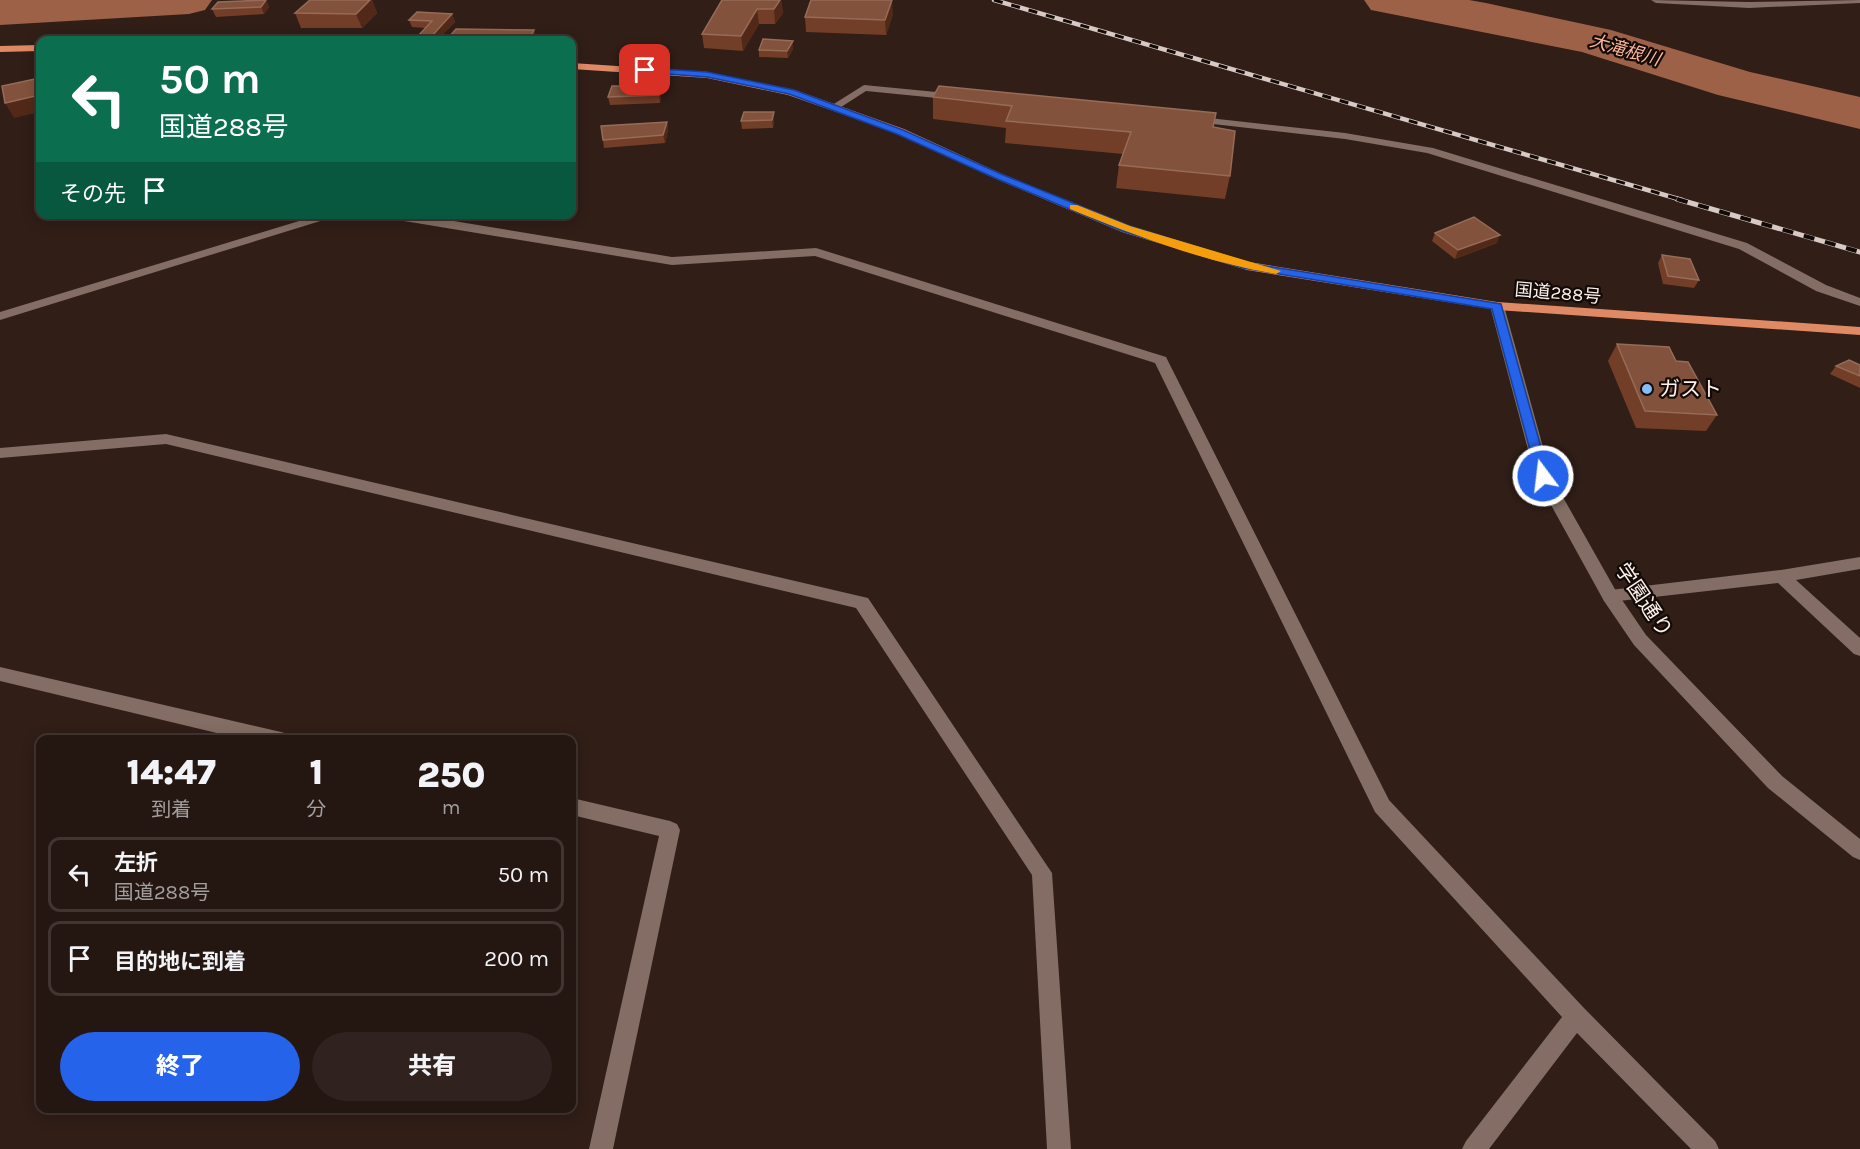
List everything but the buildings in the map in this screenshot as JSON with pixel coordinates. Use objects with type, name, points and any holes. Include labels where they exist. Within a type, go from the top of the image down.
[{"type":"highway","points":[[0,49],[36,48]]},
{"type":"highway","name":"国道288号","points":[[576,66],[707,75],[791,92],[900,132],[1126,229],[1247,266],[1497,306],[1860,331]]},
{"type":"street","points":[[1656,0],[1749,5],[1859,0]]},
{"type":"street","points":[[834,107],[864,88],[970,98]]},
{"type":"street","points":[[1181,118],[1345,136],[1429,150],[1743,246],[1821,288],[1860,302]]},
{"type":"street","points":[[0,316],[320,219]]},
{"type":"street","points":[[416,219],[672,261],[816,252],[1161,360],[1382,806],[1576,1016],[1707,1149]]},
{"type":"street","name":"学園通り","points":[[1497,306],[1543,476],[1610,596],[1640,640],[1775,782],[1860,851]]},
{"type":"street","points":[[0,453],[166,439],[862,603],[1042,873],[1059,1149]]},
{"type":"street","points":[[1610,596],[1780,576],[1860,562]]},
{"type":"street","points":[[1780,576],[1860,649]]},
{"type":"street","points":[[0,674],[260,735]]},
{"type":"street","points":[[576,808],[669,830],[601,1149]]},
{"type":"street","points":[[1474,1149],[1576,1016]]},
{"type":"waterway","name":"大滝根川","points":[[0,11],[189,0]]},
{"type":"waterway","name":"大滝根川","points":[[1387,0],[1486,17],[1594,40],[1736,84],[1860,113]]},
{"type":"railway","points":[[994,0],[1682,200]]},
{"type":"railway","points":[[1677,199],[1860,252]]},
{"type":"slow traffic","points":[[1073,207],[1126,229],[1247,266],[1276,271]]},
{"type":"place","name":"ガスト","points":[[1647,389]]},
{"type":"route","points":[[645,70],[707,75],[791,92],[900,132],[1126,229],[1247,266],[1389,291],[1497,306],[1543,476]]}]
